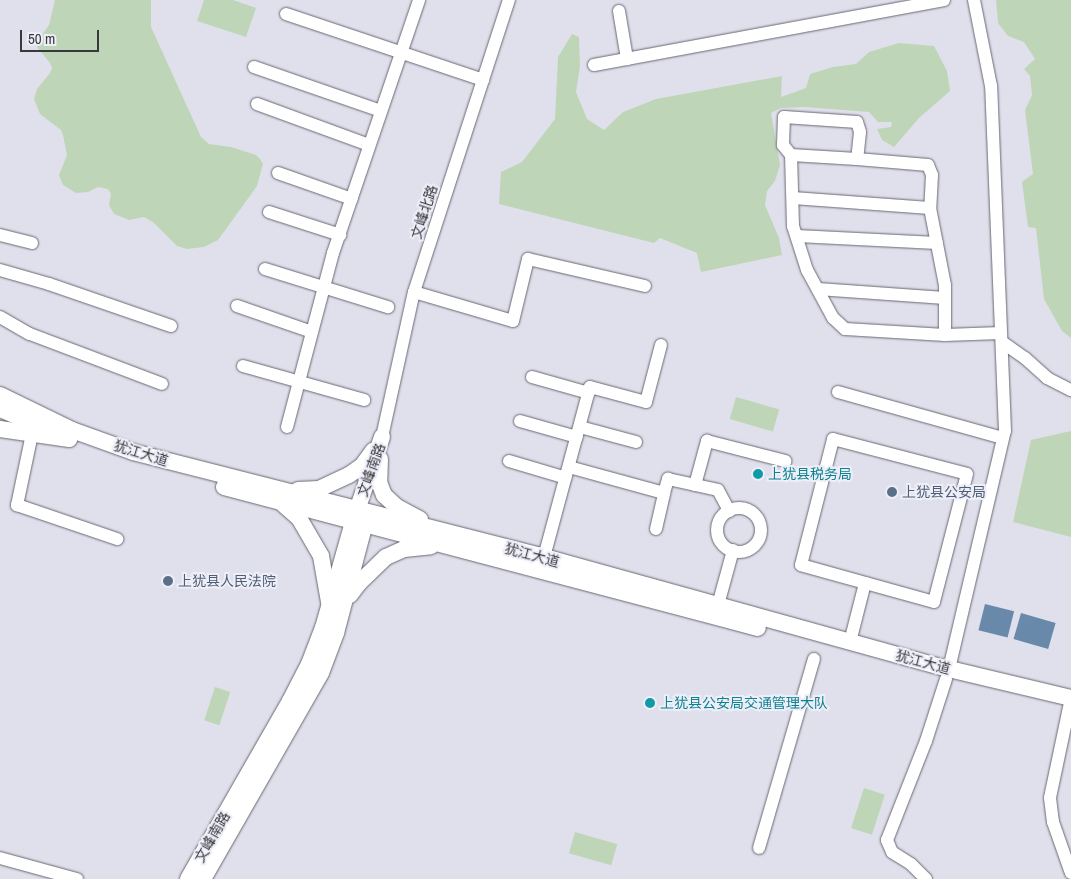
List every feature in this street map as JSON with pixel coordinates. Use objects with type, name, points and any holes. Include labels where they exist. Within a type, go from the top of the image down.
[{"type":"main road","name":"犹江大道","points":[[0,395],[72,430],[133,452],[283,496],[947,674],[1070,703]]},
{"type":"main road","name":"犹江大道","points":[[0,410],[131,462],[283,496]]},
{"type":"main road","points":[[0,429],[69,439]]},
{"type":"main road","points":[[381,441],[362,466],[348,475],[318,489],[283,496],[299,518],[321,556],[337,605],[386,556],[404,549],[449,539]]},
{"type":"main road","points":[[381,441],[379,482],[384,495],[449,539]]},
{"type":"main road","name":"文峰南路","points":[[203,879],[322,673],[337,605],[381,441]]},
{"type":"main road","name":"犹江大道","points":[[449,539],[544,558],[718,605],[850,642],[947,674]]},
{"type":"main road","name":"文峰南路","points":[[188,879],[290,701],[337,605]]},
{"type":"street","points":[[287,427],[340,234],[419,0]]},
{"type":"street","name":"文峰北路","points":[[381,441],[414,292],[509,0]]},
{"type":"street","points":[[594,65],[944,0]]},
{"type":"street","points":[[926,879],[911,864],[892,852],[887,840],[926,742],[947,674],[1003,438],[1002,337],[991,86],[974,0]]},
{"type":"street","points":[[618,11],[627,59]]},
{"type":"street","points":[[286,14],[400,54],[483,80]]},
{"type":"street","points":[[254,68],[381,111]]},
{"type":"street","points":[[257,104],[369,145]]},
{"type":"street","points":[[857,159],[860,132],[857,122],[784,117],[782,145],[790,156],[793,226],[807,270],[833,318],[845,329],[1002,337],[1047,378],[1071,390]]},
{"type":"street","points":[[790,156],[928,165],[932,176],[930,208],[945,298],[946,335]]},
{"type":"street","points":[[278,173],[352,198]]},
{"type":"street","points":[[793,198],[930,208]]},
{"type":"street","points":[[268,212],[340,234]]},
{"type":"street","points":[[0,235],[32,243]]},
{"type":"street","points":[[796,236],[937,243]]},
{"type":"street","points":[[414,292],[513,321],[528,259],[645,286]]},
{"type":"street","points":[[265,269],[388,307]]},
{"type":"street","points":[[0,270],[49,284],[171,326]]},
{"type":"street","points":[[818,289],[945,298]]},
{"type":"street","points":[[236,306],[312,332]]},
{"type":"street","points":[[0,317],[30,334],[162,384]]},
{"type":"street","points":[[544,558],[590,388],[646,402],[660,345]]},
{"type":"street","points":[[243,366],[364,400]]},
{"type":"street","points":[[532,377],[589,392]]},
{"type":"street","points":[[838,392],[1003,438]]},
{"type":"street","points":[[520,421],[636,442]]},
{"type":"street","points":[[32,434],[17,505],[117,538]]},
{"type":"street","points":[[833,439],[967,474],[934,602],[865,582],[801,565],[833,439]]},
{"type":"street","points":[[695,485],[707,441],[785,461]]},
{"type":"street","points":[[509,462],[568,472],[664,493]]},
{"type":"street","points":[[656,529],[668,479],[718,490],[729,511]]},
{"type":"street","points":[[740,508],[751,511],[761,525],[761,534],[754,546],[742,551],[733,550],[724,545],[718,535],[721,518],[729,511],[740,508]]},
{"type":"street","points":[[718,605],[733,550]]},
{"type":"street","points":[[850,642],[865,582]]},
{"type":"street","points":[[759,848],[814,659]]},
{"type":"street","points":[[1070,703],[1050,798],[1053,822],[1071,873]]},
{"type":"street","points":[[0,858],[77,879]]},
{"type":"green space","points":[[55,0],[151,0],[151,27],[201,137],[209,144],[231,147],[256,155],[260,159],[263,164],[257,186],[218,240],[204,247],[187,249],[177,246],[154,223],[144,217],[129,220],[114,214],[109,205],[111,194],[108,189],[98,187],[88,192],[76,193],[63,185],[59,175],[67,155],[63,135],[61,130],[40,114],[34,99],[37,89],[52,68],[37,47],[37,42],[49,25]]},
{"type":"green space","points":[[204,0],[233,0],[256,8],[246,37],[197,21]]},
{"type":"green space","points":[[996,0],[1071,0],[1071,338],[1062,331],[1044,299],[1036,228],[1028,227],[1022,182],[1033,174],[1025,110],[1032,95],[1030,76],[1024,69],[1035,59],[1024,42],[1008,36],[998,23]]},
{"type":"green space","points":[[572,34],[579,37],[580,66],[576,92],[587,119],[604,130],[623,112],[656,99],[782,76],[781,97],[806,88],[810,74],[833,67],[856,64],[869,52],[899,43],[934,46],[947,71],[950,91],[919,118],[894,147],[882,140],[877,129],[891,127],[892,122],[878,122],[869,112],[804,107],[781,108],[771,113],[780,165],[775,181],[767,191],[765,205],[779,238],[782,255],[701,272],[697,253],[660,238],[654,243],[499,204],[501,172],[522,162],[555,119],[558,57]]},
{"type":"green space","points":[[736,397],[779,409],[773,432],[730,419]]},
{"type":"green space","points":[[1071,431],[1071,537],[1013,522],[1031,440]]},
{"type":"green space","points":[[215,687],[230,692],[219,725],[204,720]]},
{"type":"green space","points":[[864,788],[885,795],[872,835],[851,828]]},
{"type":"green space","points":[[575,832],[617,844],[611,865],[569,853]]},
{"type":"water","points":[[985,604],[1014,611],[1008,637],[978,630]]},
{"type":"water","points":[[1021,613],[1056,623],[1048,649],[1014,639]]},
{"type":"place","name":"上犹县税务局","points":[[758,474]]},
{"type":"place","name":"上犹县公安局","points":[[892,492]]},
{"type":"place","name":"上犹县人民法院","points":[[168,581]]},
{"type":"place","name":"上犹县公安局交通管理大队","points":[[650,703]]}]
